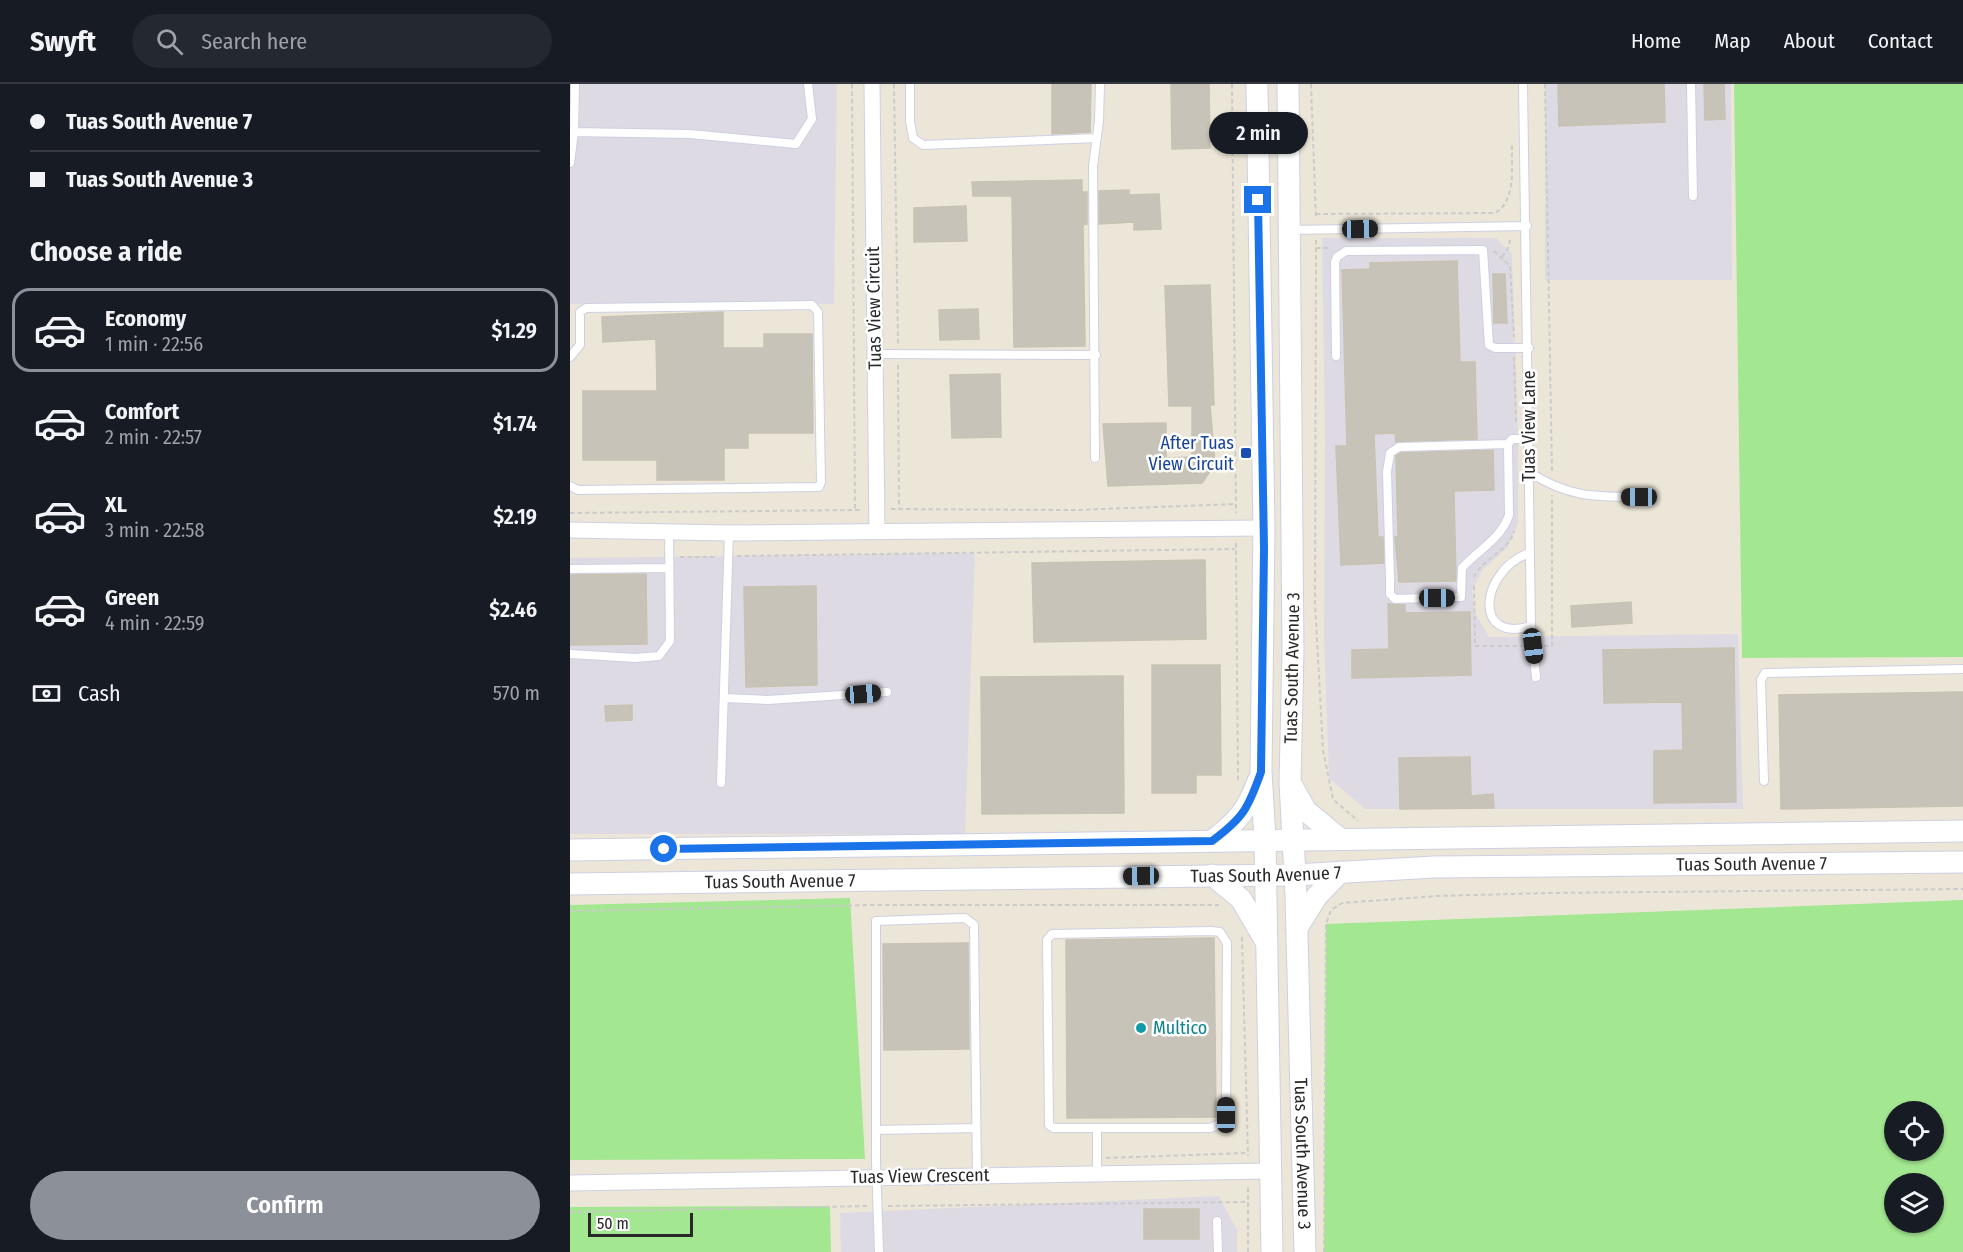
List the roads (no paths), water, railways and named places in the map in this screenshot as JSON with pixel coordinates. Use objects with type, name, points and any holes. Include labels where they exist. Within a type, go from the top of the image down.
[{"type":"street","name":"Tuas View Circuit","points":[[873,84],[877,532]]},
{"type":"street","name":"Tuas South Avenue 3","points":[[1257,84],[1264,528],[1261,772],[1265,839],[1272,1252]]},
{"type":"street","name":"Tuas South Avenue 3","points":[[1288,84],[1293,652],[1290,783],[1295,875],[1305,1252]]},
{"type":"street","points":[[570,530],[729,533],[1264,528]]},
{"type":"street","points":[[1212,841],[1242,816],[1250,804],[1261,772]]},
{"type":"street","points":[[1290,783],[1306,811],[1339,838]]},
{"type":"street","name":"Tuas South Avenue 7","points":[[570,850],[1292,838],[1963,831]]},
{"type":"street","name":"Tuas South Avenue 7","points":[[570,884],[1295,875],[1434,867],[1963,862]]},
{"type":"street","points":[[1295,933],[1312,902],[1340,872]]},
{"type":"street","points":[[1212,875],[1241,899],[1267,943]]},
{"type":"street","name":"Tuas View Crescent","points":[[570,1183],[1270,1171]]},
{"type":"lane","points":[[570,163],[574,132],[575,84]]},
{"type":"lane","points":[[574,132],[690,134],[796,144],[812,119],[808,84]]},
{"type":"lane","points":[[909,84],[913,138],[922,146],[1097,138]]},
{"type":"lane","points":[[1095,458],[1093,166],[1100,84]]},
{"type":"lane","name":"Tuas View Lane","points":[[1523,84],[1527,226],[1529,553],[1531,626],[1536,676]]},
{"type":"lane","points":[[1691,84],[1693,196]]},
{"type":"lane","points":[[1290,230],[1527,226]]},
{"type":"lane","points":[[1336,356],[1335,262],[1337,257],[1346,250],[1483,250],[1487,341],[1491,347],[1528,348]]},
{"type":"lane","points":[[570,357],[580,345],[580,312],[586,308],[812,305],[818,312],[821,482],[819,487],[572,488]]},
{"type":"lane","points":[[875,354],[1096,355]]},
{"type":"lane","points":[[1508,444],[1509,514],[1506,524],[1490,543],[1462,568],[1461,597],[1395,599],[1390,594],[1387,472],[1390,453],[1399,447],[1508,444],[1516,439],[1529,439]]},
{"type":"lane","points":[[1529,472],[1552,487],[1573,494],[1589,497],[1639,497]]},
{"type":"lane","points":[[570,654],[634,658],[659,656],[670,641],[669,531]]},
{"type":"lane","points":[[721,783],[729,533]]},
{"type":"lane","points":[[1529,553],[1508,564],[1498,575],[1490,594],[1489,606],[1494,620],[1501,625],[1522,629],[1531,626]]},
{"type":"lane","points":[[570,569],[669,568]]},
{"type":"lane","points":[[1764,781],[1761,680],[1765,674],[1963,669]]},
{"type":"lane","points":[[724,698],[768,700],[887,692]]},
{"type":"lane","points":[[879,1252],[874,930],[875,924],[880,920],[965,918],[974,925],[977,1176]]},
{"type":"lane","points":[[1220,932],[1227,943],[1226,1115],[1222,1123],[1210,1128],[1097,1128],[1054,1128],[1049,1125],[1047,1118],[1047,940],[1052,934],[1220,932]]},
{"type":"lane","points":[[876,1130],[976,1128]]},
{"type":"lane","points":[[1097,1128],[1097,1173]]},
{"type":"lane","points":[[1217,1221],[1218,1252]]},
{"type":"place","name":"After Tuas View Circuit","points":[[1246,453]]},
{"type":"place","name":"Multico","points":[[1141,1028]]}]
